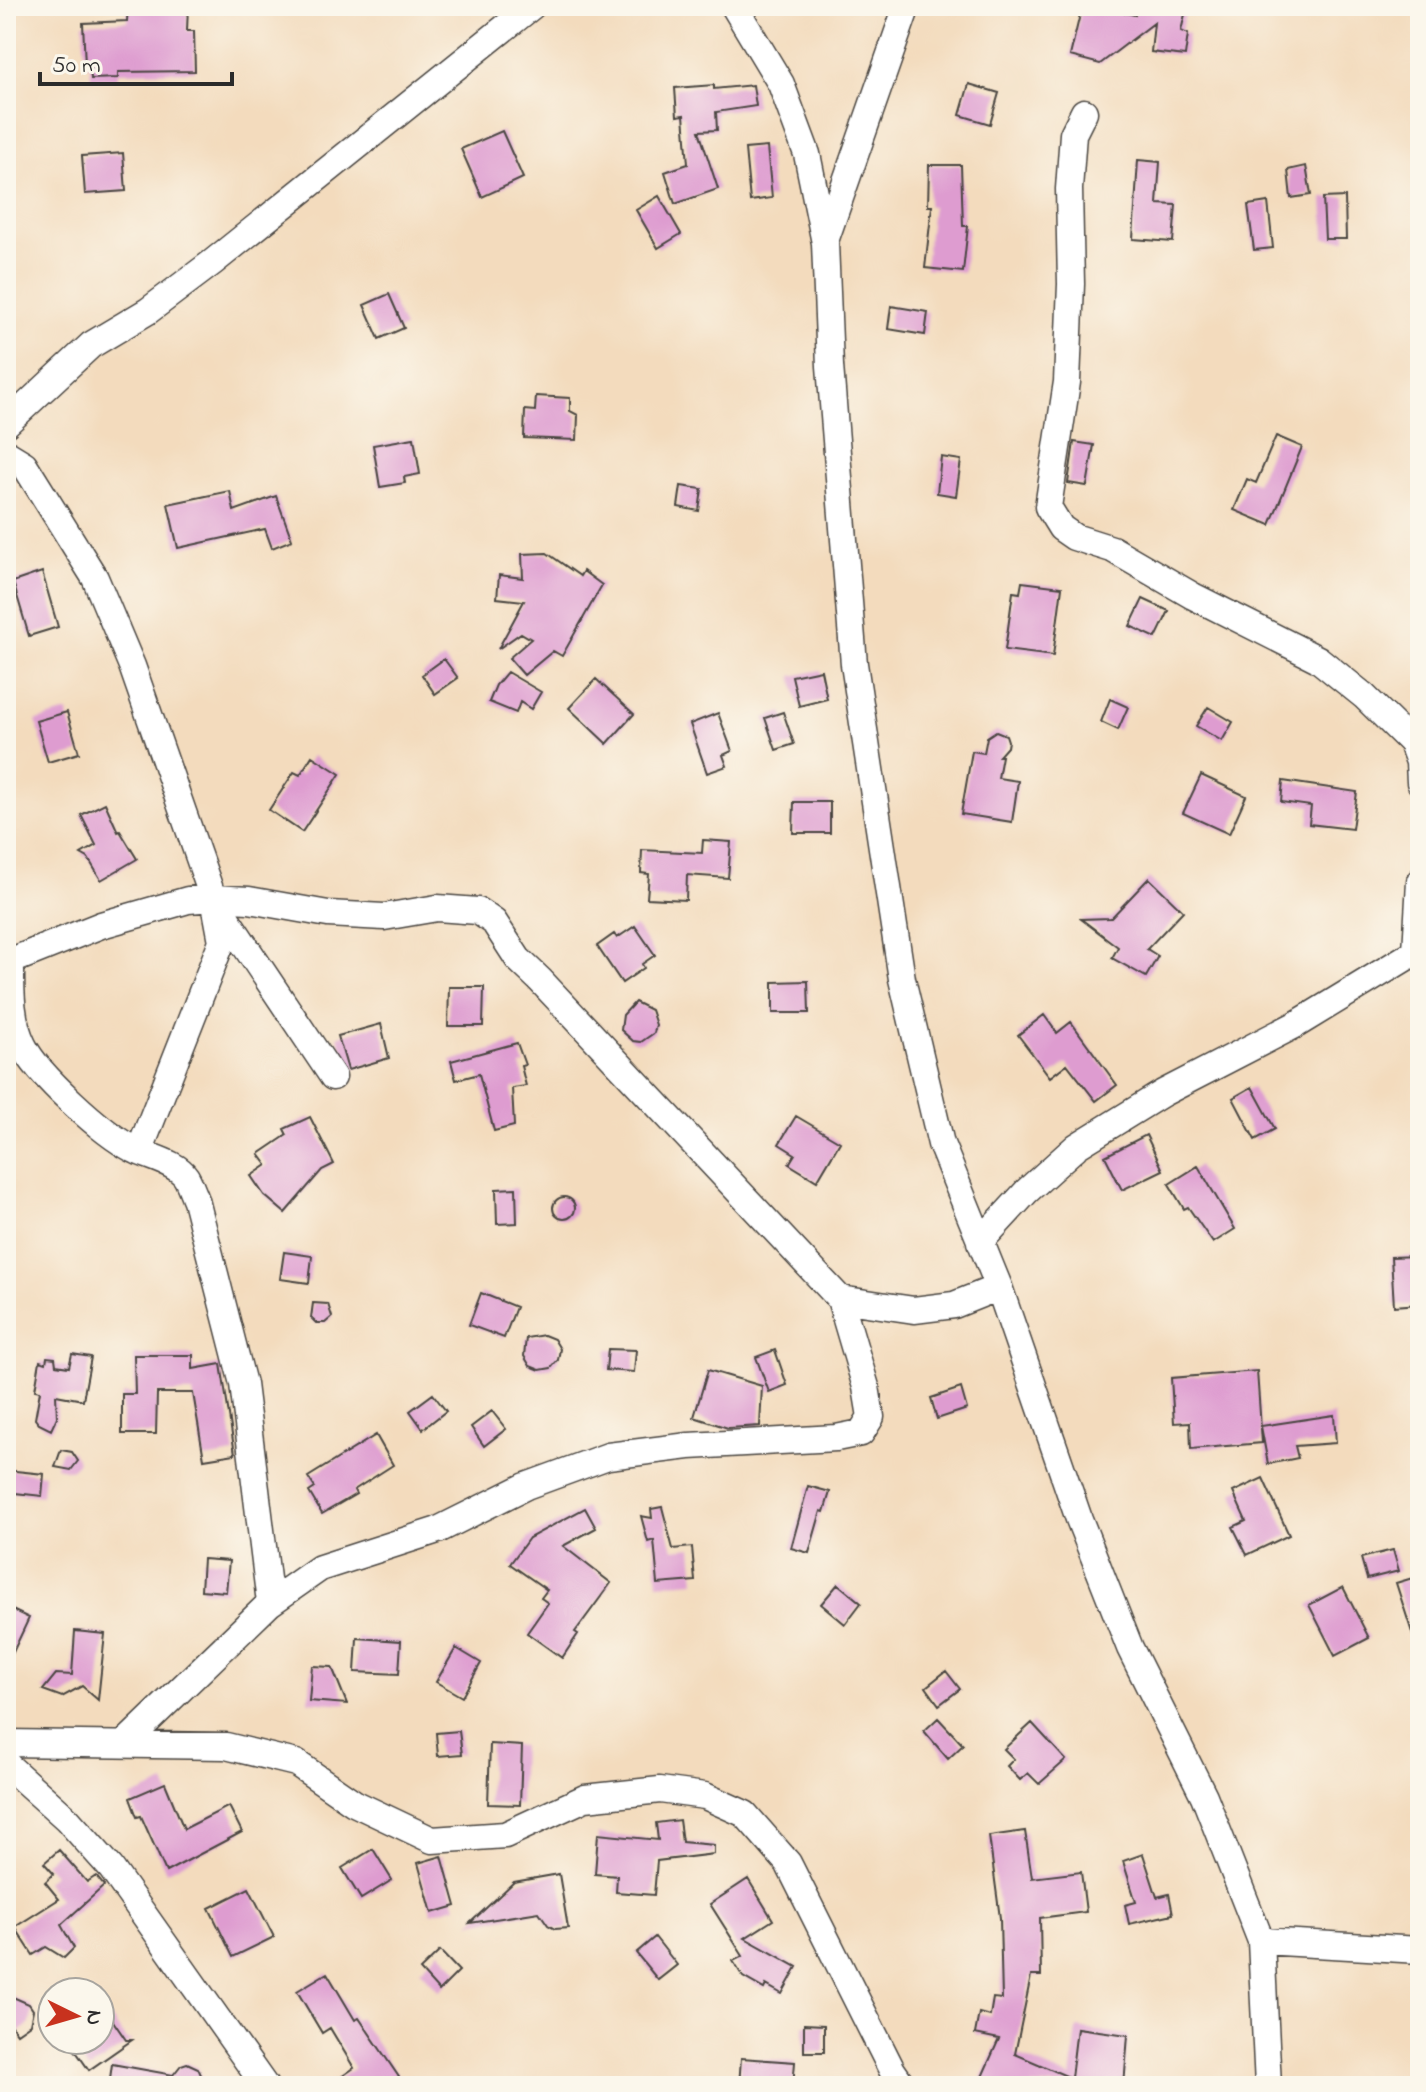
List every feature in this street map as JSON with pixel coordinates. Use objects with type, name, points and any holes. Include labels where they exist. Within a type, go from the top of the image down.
[{"type":"street","points":[[6,424],[91,345],[148,311],[213,262],[532,6]]},
{"type":"street","points":[[734,6],[781,84],[807,154],[825,243],[830,366],[854,664],[902,979],[941,1144],[999,1287],[1079,1519],[1130,1648],[1204,1796],[1261,1941],[1268,2086]]},
{"type":"street","points":[[825,243],[907,6]]},
{"type":"street","points":[[1084,112],[1073,134],[1069,189],[1071,284],[1067,382],[1048,507],[1061,528],[1074,537],[1112,549],[1193,596],[1318,659],[1364,696],[1412,743],[1419,762],[1420,782]]},
{"type":"street","points":[[6,453],[24,464],[33,476],[95,578],[132,666],[213,898],[222,941],[139,1152]]},
{"type":"street","points":[[980,1242],[1027,1191],[1077,1146],[1163,1093],[1297,1024],[1418,950],[1420,881]]},
{"type":"street","points":[[213,898],[333,1077]]},
{"type":"street","points":[[125,1743],[270,1603],[320,1568],[438,1530],[526,1486],[608,1456],[689,1446],[836,1438],[861,1433],[871,1417],[866,1387],[840,1299],[518,959],[494,922],[478,911],[437,908],[384,917],[328,914],[249,900],[188,900],[101,925],[8,962],[11,1000],[23,1045],[55,1086],[107,1131],[139,1152],[185,1175],[196,1200],[243,1384],[270,1603]]},
{"type":"street","points":[[840,1299],[914,1310],[954,1305],[999,1287]]},
{"type":"street","points":[[6,1743],[226,1746],[296,1763],[354,1803],[432,1840],[505,1835],[585,1798],[660,1790],[705,1796],[745,1814],[788,1863],[892,2070],[903,2086]]},
{"type":"street","points":[[6,1764],[67,1819],[111,1868],[265,2086]]},
{"type":"street","points":[[1261,1941],[1420,1950]]},
{"type":"building","points":[[128,6],[188,6],[187,31],[194,31],[195,71],[118,72],[118,78],[91,79],[90,65],[85,65],[83,23],[127,21]]},
{"type":"building","points":[[1082,6],[1097,6],[1135,15],[1137,6],[1187,6],[1181,31],[1188,34],[1185,56],[1151,52],[1154,23],[1100,64],[1070,56]]},
{"type":"building","points":[[969,84],[999,93],[990,124],[960,115]]},
{"type":"building","points":[[714,85],[714,89],[753,85],[756,106],[716,112],[717,130],[699,131],[718,189],[675,204],[665,172],[688,164],[684,115],[677,116],[675,88]]},
{"type":"building","points":[[502,131],[523,178],[482,197],[461,149]]},
{"type":"building","points":[[767,147],[772,198],[750,201],[745,149]]},
{"type":"building","points":[[123,153],[126,191],[85,194],[82,156]]},
{"type":"building","points":[[1138,160],[1160,162],[1157,204],[1176,205],[1173,242],[1133,239]]},
{"type":"building","points":[[929,165],[961,165],[963,226],[968,226],[963,272],[925,268],[932,206],[928,206]]},
{"type":"building","points":[[1306,166],[1311,195],[1291,198],[1288,170]]},
{"type":"building","points":[[659,196],[681,234],[658,248],[636,210]]},
{"type":"building","points":[[1345,197],[1346,239],[1325,239],[1323,198]]},
{"type":"building","points":[[1268,202],[1273,248],[1254,250],[1248,205]]},
{"type":"building","points":[[389,294],[404,328],[379,339],[364,305]]},
{"type":"building","points":[[891,306],[928,312],[925,335],[888,329]]},
{"type":"building","points":[[536,396],[570,398],[570,411],[578,415],[577,440],[524,438],[525,410],[535,411]]},
{"type":"building","points":[[1276,436],[1302,447],[1270,525],[1234,510],[1247,479],[1256,483]]},
{"type":"building","points":[[414,438],[420,474],[404,477],[405,483],[380,487],[373,445]]},
{"type":"building","points":[[1074,442],[1094,445],[1087,486],[1068,483]]},
{"type":"building","points":[[941,457],[961,460],[956,496],[937,493]]},
{"type":"building","points":[[681,486],[702,489],[699,511],[678,507]]},
{"type":"building","points":[[230,491],[234,511],[276,496],[292,540],[272,548],[265,529],[178,548],[168,504]]},
{"type":"building","points":[[547,553],[580,576],[583,571],[602,585],[562,656],[553,651],[524,675],[509,658],[531,639],[521,633],[498,649],[524,601],[497,598],[499,575],[523,578],[522,554]]},
{"type":"building","points":[[42,572],[58,627],[29,636],[13,582]]},
{"type":"building","points":[[1022,582],[1062,587],[1053,656],[1005,650],[1013,592],[1020,593]]},
{"type":"building","points":[[1143,599],[1169,611],[1156,638],[1130,626]]},
{"type":"building","points":[[444,659],[458,678],[435,694],[422,675]]},
{"type":"building","points":[[821,670],[827,699],[799,706],[792,676]]},
{"type":"building","points":[[507,672],[541,692],[531,709],[520,702],[516,713],[489,702],[496,685]]},
{"type":"building","points":[[596,679],[634,714],[607,744],[569,708]]},
{"type":"building","points":[[1110,699],[1128,707],[1118,730],[1101,722]]},
{"type":"building","points":[[1208,707],[1233,722],[1222,741],[1196,726]]},
{"type":"building","points":[[67,712],[79,753],[48,762],[36,721]]},
{"type":"building","points":[[783,712],[794,744],[776,750],[765,718]]},
{"type":"building","points":[[718,713],[732,751],[723,755],[727,766],[707,773],[690,724]]},
{"type":"building","points":[[996,731],[1006,735],[1008,741],[999,756],[1002,756],[998,778],[1018,781],[1012,822],[961,814],[972,751],[984,753],[987,737]]},
{"type":"building","points":[[312,756],[340,774],[302,832],[269,810],[294,772],[300,775]]},
{"type":"building","points":[[1201,775],[1246,796],[1229,834],[1183,813]]},
{"type":"building","points":[[1283,781],[1357,792],[1352,829],[1309,824],[1311,806],[1281,802]]},
{"type":"building","points":[[794,802],[830,802],[830,833],[793,833]]},
{"type":"building","points":[[105,803],[118,832],[137,859],[101,880],[88,858],[81,854],[96,845],[81,815]]},
{"type":"building","points":[[703,840],[731,842],[728,878],[687,875],[686,900],[647,898],[649,874],[641,873],[642,850],[702,853]]},
{"type":"building","points":[[1149,878],[1183,911],[1147,949],[1158,956],[1146,977],[1112,958],[1118,947],[1081,919],[1111,918]]},
{"type":"building","points":[[635,926],[655,955],[642,964],[644,968],[622,983],[597,946],[614,934],[617,938]]},
{"type":"building","points":[[808,981],[809,1013],[773,1013],[773,982]]},
{"type":"building","points":[[449,987],[484,987],[483,1026],[448,1026]]},
{"type":"building","points":[[635,1002],[651,1010],[656,1025],[654,1033],[641,1042],[633,1041],[621,1030],[623,1015]]},
{"type":"building","points":[[1044,1015],[1057,1033],[1071,1022],[1117,1085],[1096,1101],[1067,1064],[1050,1077],[1018,1035]]},
{"type":"building","points":[[381,1024],[389,1058],[348,1070],[338,1036]]},
{"type":"building","points":[[517,1043],[525,1065],[521,1066],[526,1086],[512,1088],[514,1126],[494,1131],[479,1074],[456,1080],[451,1061]]},
{"type":"building","points":[[1252,1087],[1275,1129],[1255,1140],[1233,1098]]},
{"type":"building","points":[[796,1116],[840,1142],[817,1181],[789,1164],[795,1154],[779,1144]]},
{"type":"building","points":[[310,1117],[334,1164],[322,1170],[285,1213],[264,1195],[251,1176],[267,1165],[259,1154],[287,1135],[284,1129]]},
{"type":"building","points":[[1146,1135],[1163,1170],[1122,1190],[1105,1156]]},
{"type":"building","points":[[1198,1166],[1235,1229],[1213,1243],[1188,1207],[1184,1209],[1169,1184]]},
{"type":"building","points":[[516,1188],[517,1223],[497,1224],[496,1189]]},
{"type":"building","points":[[564,1197],[572,1200],[575,1208],[572,1216],[564,1219],[556,1216],[553,1208],[556,1200]]},
{"type":"building","points":[[284,1252],[312,1256],[309,1283],[280,1279]]},
{"type":"building","points":[[1417,1256],[1419,1304],[1394,1306],[1391,1257]]},
{"type":"building","points":[[481,1293],[516,1307],[504,1338],[469,1325]]},
{"type":"building","points":[[313,1303],[328,1304],[332,1317],[325,1323],[316,1323],[311,1318]]},
{"type":"building","points":[[544,1335],[554,1339],[560,1349],[558,1360],[551,1368],[540,1370],[530,1366],[524,1356],[526,1338]]},
{"type":"building","points":[[608,1349],[636,1350],[634,1372],[606,1370]]},
{"type":"building","points":[[775,1350],[787,1385],[769,1392],[756,1357]]},
{"type":"building","points":[[72,1354],[91,1357],[83,1400],[56,1395],[57,1417],[51,1430],[35,1419],[40,1391],[35,1390],[40,1361],[46,1363],[47,1357],[55,1358],[56,1365],[69,1367]]},
{"type":"building","points":[[134,1355],[193,1355],[193,1369],[221,1364],[235,1454],[204,1459],[193,1393],[157,1393],[156,1434],[122,1434],[122,1394],[135,1394]]},
{"type":"building","points":[[708,1370],[762,1386],[760,1426],[728,1428],[694,1417]]},
{"type":"building","points":[[1257,1371],[1262,1443],[1191,1449],[1190,1422],[1174,1423],[1171,1378]]},
{"type":"building","points":[[961,1388],[967,1409],[937,1419],[931,1398]]},
{"type":"building","points":[[433,1394],[446,1411],[423,1429],[410,1411]]},
{"type":"building","points":[[492,1411],[506,1429],[484,1446],[471,1427]]},
{"type":"building","points":[[1334,1415],[1336,1443],[1295,1446],[1298,1458],[1268,1464],[1261,1426]]},
{"type":"building","points":[[376,1435],[393,1465],[354,1490],[356,1494],[322,1514],[309,1492],[315,1488],[308,1477]]},
{"type":"building","points":[[61,1450],[72,1452],[78,1461],[71,1470],[55,1467]]},
{"type":"building","points":[[6,1470],[44,1474],[42,1496],[6,1492]]},
{"type":"building","points":[[1263,1478],[1289,1535],[1247,1555],[1233,1527],[1246,1521],[1233,1492]]},
{"type":"building","points":[[808,1486],[830,1492],[809,1553],[791,1548]]},
{"type":"building","points":[[662,1507],[673,1549],[692,1547],[695,1581],[658,1584],[654,1540],[648,1542],[641,1516],[652,1518],[651,1509]]},
{"type":"building","points":[[585,1508],[596,1528],[563,1546],[611,1583],[575,1632],[578,1634],[562,1658],[527,1633],[548,1603],[541,1598],[547,1590],[510,1564],[529,1538]]},
{"type":"building","points":[[1393,1550],[1399,1571],[1367,1579],[1361,1558]]},
{"type":"building","points":[[203,1559],[229,1561],[226,1592],[201,1590]]},
{"type":"building","points":[[1416,1577],[1420,1588],[1420,1644],[1416,1645],[1396,1583]]},
{"type":"building","points":[[838,1584],[861,1603],[845,1624],[821,1604]]},
{"type":"building","points":[[1343,1587],[1369,1638],[1335,1656],[1309,1605]]},
{"type":"building","points":[[6,1607],[29,1618],[6,1667]]},
{"type":"building","points":[[75,1631],[105,1634],[98,1700],[82,1686],[62,1697],[43,1690],[56,1674],[72,1675]]},
{"type":"building","points":[[357,1638],[401,1641],[399,1674],[355,1672]]},
{"type":"building","points":[[456,1648],[481,1663],[462,1697],[436,1682]]},
{"type":"building","points":[[312,1666],[332,1667],[347,1704],[309,1701]]},
{"type":"building","points":[[946,1671],[960,1689],[939,1705],[926,1687]]},
{"type":"building","points":[[938,1718],[963,1745],[948,1759],[924,1731]]},
{"type":"building","points":[[1032,1723],[1066,1760],[1039,1784],[1028,1773],[1020,1780],[1007,1766],[1014,1759],[1004,1749]]},
{"type":"building","points":[[459,1731],[462,1754],[438,1756],[436,1733]]},
{"type":"building","points":[[490,1744],[522,1746],[520,1805],[488,1804]]},
{"type":"building","points":[[165,1783],[184,1829],[229,1806],[242,1832],[166,1872],[130,1798]]},
{"type":"building","points":[[679,1820],[682,1842],[714,1845],[714,1854],[657,1861],[654,1895],[616,1892],[617,1876],[595,1874],[598,1834],[658,1840],[656,1823]]},
{"type":"building","points":[[1025,1831],[1032,1878],[1081,1872],[1086,1912],[1040,1918],[1041,1976],[1031,1976],[1015,2054],[1071,2078],[1077,2028],[1128,2035],[1124,2086],[996,2086],[981,2079],[999,2039],[975,2034],[979,2013],[990,2016],[993,1998],[1002,1999],[1000,1918],[989,1836]]},
{"type":"building","points":[[373,1849],[392,1880],[361,1899],[342,1868]]},
{"type":"building","points":[[59,1850],[87,1882],[96,1876],[104,1886],[61,1925],[74,1948],[64,1958],[46,1947],[33,1955],[15,1927],[59,1899],[45,1882],[54,1874],[44,1863]]},
{"type":"building","points":[[1143,1854],[1157,1897],[1169,1894],[1173,1914],[1129,1924],[1125,1905],[1136,1902],[1123,1861]]},
{"type":"building","points":[[442,1856],[456,1906],[432,1913],[418,1863]]},
{"type":"building","points":[[559,1874],[568,1928],[555,1929],[539,1912],[470,1923],[514,1882]]},
{"type":"building","points":[[748,1879],[773,1920],[745,1938],[797,1967],[782,1994],[766,1985],[764,1989],[743,1977],[733,1961],[743,1956],[710,1904]]},
{"type":"building","points":[[249,1888],[274,1937],[233,1957],[209,1908]]},
{"type":"building","points":[[655,1937],[677,1965],[658,1980],[636,1953]]},
{"type":"building","points":[[440,1951],[459,1971],[439,1991],[420,1970]]},
{"type":"building","points":[[327,1973],[355,2020],[359,2018],[405,2086],[328,2086],[354,2068],[330,2028],[322,2033],[297,1991]]},
{"type":"building","points":[[6,1994],[29,2004],[33,2010],[30,2024],[17,2033],[7,2019]]},
{"type":"building","points":[[804,2024],[824,2025],[824,2052],[804,2052]]},
{"type":"building","points":[[116,2025],[126,2040],[132,2040],[116,2051]]},
{"type":"building","points":[[79,2056],[109,2056],[89,2070]]},
{"type":"building","points":[[741,2058],[795,2062],[793,2086],[739,2086]]},
{"type":"building","points":[[187,2063],[198,2068],[206,2086],[184,2086],[174,2078],[174,2086],[109,2086],[112,2064],[173,2075]]}]
